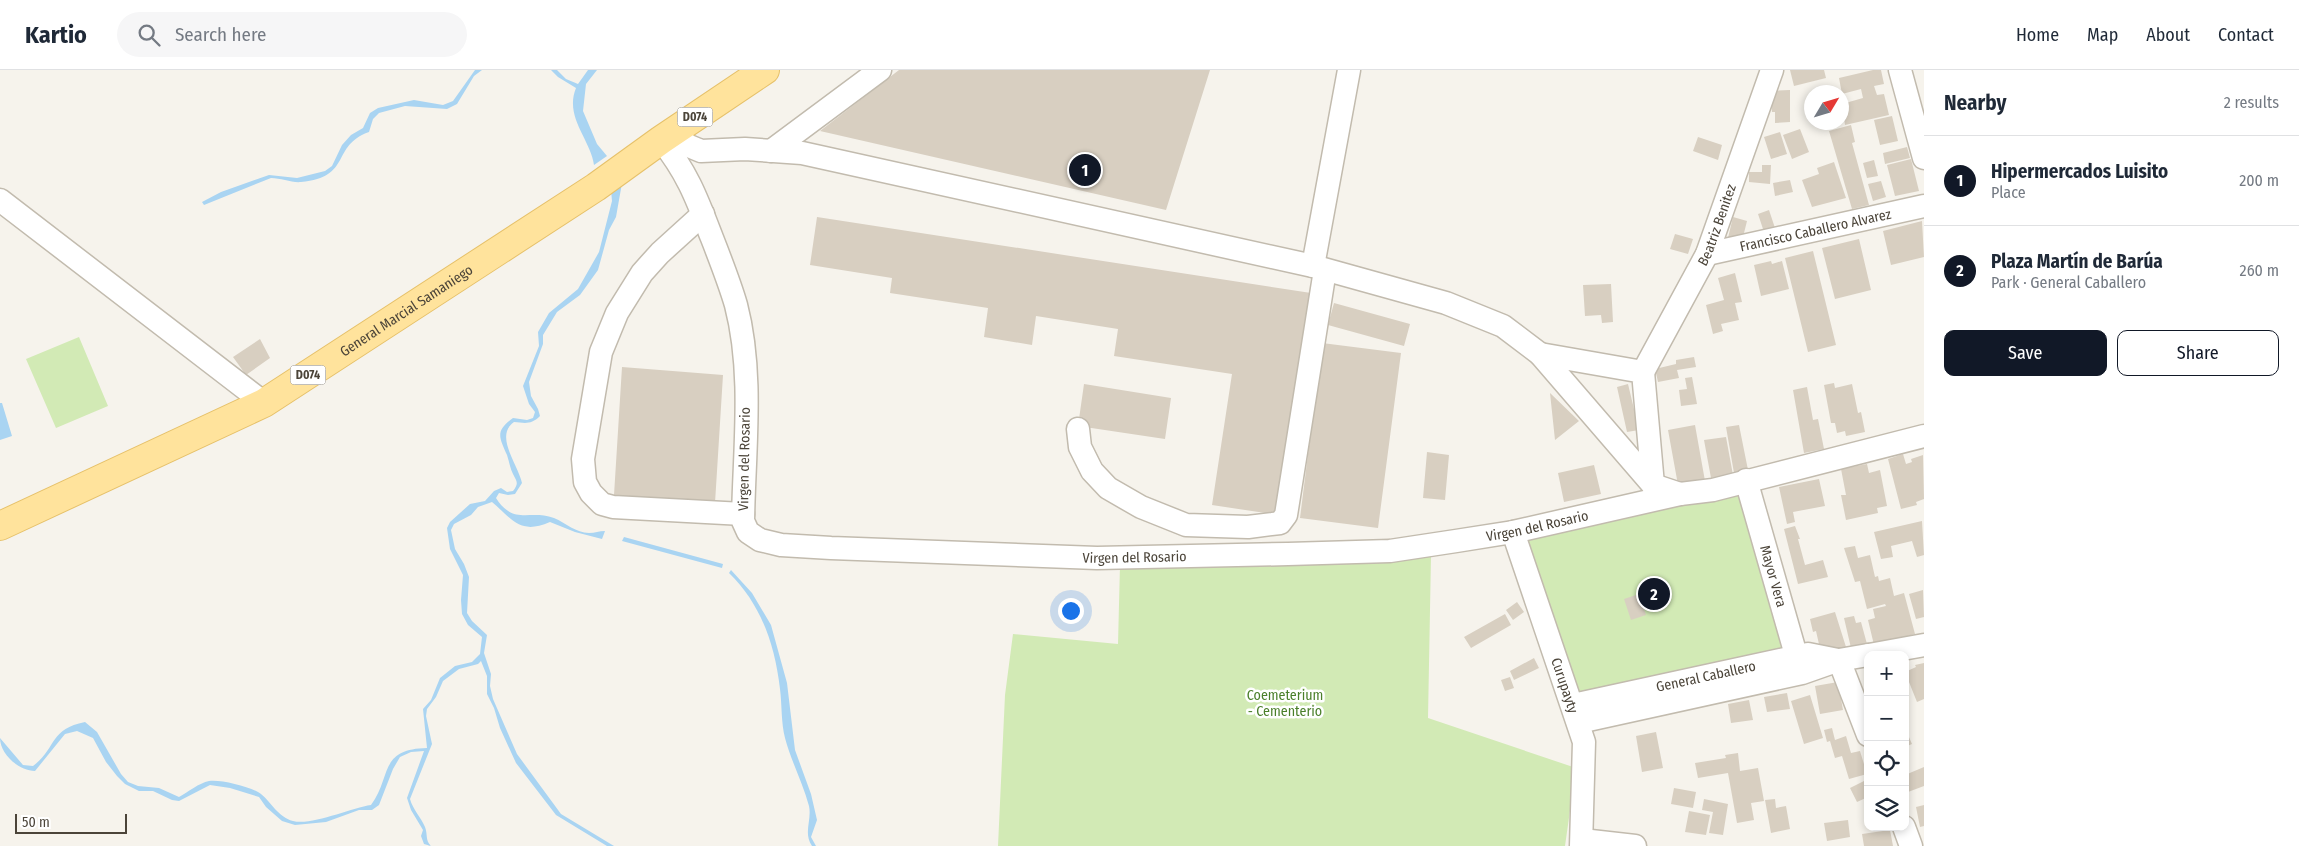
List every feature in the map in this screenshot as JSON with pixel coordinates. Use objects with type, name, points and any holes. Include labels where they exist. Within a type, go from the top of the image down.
[{"type":"main road","name":"General Marcial Samaniego","points":[[0,526],[264,403],[596,187],[765,70]]},
{"type":"street","points":[[771,151],[880,70]]},
{"type":"street","points":[[1078,429],[1082,452],[1092,471],[1108,488],[1141,507],[1186,525],[1248,527],[1280,522],[1286,514],[1319,268],[1349,70]]},
{"type":"street","name":"Beatriz Benitez","points":[[1643,372],[1707,254],[1772,70]]},
{"type":"street","points":[[1900,70],[1924,158]]},
{"type":"street","points":[[666,137],[701,152],[745,149],[802,153],[1319,268],[1446,303],[1503,326],[1540,354],[1653,485],[1680,494]]},
{"type":"street","name":"Virgen del Rosario","points":[[666,137],[703,214],[736,305],[743,348],[746,398],[743,514],[745,527],[753,536],[760,540],[781,545],[1097,558],[1390,551],[1513,532],[1680,494],[1713,490],[1751,478],[1924,436]]},
{"type":"street","points":[[0,200],[264,403]]},
{"type":"street","name":"Francisco Caballero Alvarez","points":[[1707,254],[1924,206]]},
{"type":"street","points":[[703,214],[648,266],[617,313],[601,352],[583,459],[585,482],[591,493],[602,504],[612,507],[743,514]]},
{"type":"street","points":[[1540,354],[1643,372],[1653,485]]},
{"type":"street","name":"Mayor Vera","points":[[1751,478],[1805,663]]},
{"type":"street","name":"Curupayty","points":[[1513,532],[1576,713],[1584,742],[1581,843]]},
{"type":"street","name":"General Caballero","points":[[1890,651],[1924,645]]},
{"type":"street","name":"General Caballero","points":[[1576,713],[1805,663],[1864,656]]},
{"type":"street","points":[[1839,660],[1864,725]]},
{"type":"street","points":[[1905,831],[1911,846]]},
{"type":"street","points":[[1581,843],[1635,846]]},
{"type":"green space","points":[[79,337],[108,406],[56,428],[26,359]]},
{"type":"green space","points":[[1742,487],[1783,655],[1580,697],[1516,534]]},
{"type":"green space","name":"Coemeterium - Cementerio","points":[[1431,556],[1428,718],[1576,768],[1565,846],[998,846],[1005,695],[1013,634],[1118,644],[1120,565]]},
{"type":"water","points":[[475,70],[482,70],[474,76],[457,104],[447,109],[405,106],[379,113],[373,119],[369,132],[357,138],[349,145],[335,168],[328,174],[317,179],[301,182],[271,178],[204,205],[202,202],[221,192],[269,175],[297,178],[325,171],[332,166],[342,145],[351,135],[363,128],[370,113],[378,108],[414,100],[443,105],[453,101]]},
{"type":"water","points":[[551,70],[557,70],[566,79],[578,84],[588,70],[597,70],[586,84],[583,111],[597,144],[607,156],[594,165],[573,109],[576,88],[558,77]]},
{"type":"water","points":[[622,183],[616,217],[609,230],[598,270],[580,295],[557,312],[543,335],[543,344],[529,382],[531,396],[540,416],[531,422],[514,422],[508,428],[506,435],[509,451],[522,483],[515,494],[499,493],[496,498],[509,512],[554,518],[584,533],[605,531],[602,539],[575,532],[550,522],[531,527],[518,524],[492,502],[478,507],[471,515],[454,524],[451,530],[455,549],[469,577],[467,613],[472,621],[487,635],[484,653],[491,674],[490,686],[493,699],[517,754],[561,814],[614,846],[607,846],[556,815],[516,763],[487,694],[487,676],[481,661],[478,664],[459,669],[443,681],[436,697],[427,709],[426,716],[432,744],[410,799],[425,827],[427,839],[431,846],[424,844],[421,836],[423,830],[411,810],[407,798],[424,751],[411,752],[400,757],[393,769],[379,805],[372,810],[359,810],[326,822],[295,825],[282,821],[266,807],[259,797],[230,788],[210,785],[179,801],[172,800],[153,791],[139,791],[125,784],[117,776],[106,762],[93,738],[77,731],[65,734],[35,771],[17,765],[7,755],[3,750],[0,738],[23,765],[33,766],[46,753],[59,734],[73,725],[85,722],[97,732],[121,774],[128,782],[138,786],[159,788],[179,797],[205,782],[228,782],[257,791],[283,816],[293,821],[301,822],[320,819],[371,805],[393,759],[401,753],[427,748],[423,709],[431,700],[440,678],[455,666],[472,662],[480,654],[482,637],[468,625],[462,614],[463,575],[450,549],[447,528],[450,522],[470,504],[485,501],[494,491],[501,488],[507,492],[513,491],[516,486],[517,484],[502,443],[501,431],[513,418],[527,420],[533,418],[535,412],[529,404],[523,386],[539,346],[538,332],[549,313],[578,289],[599,252],[612,201],[611,190]]},
{"type":"water","points":[[0,403],[2,403],[12,436],[0,440]]},
{"type":"water","points":[[624,537],[723,564],[722,568],[622,541]]},
{"type":"water","points":[[731,570],[752,593],[771,625],[787,683],[795,750],[811,794],[817,820],[811,837],[816,846],[812,846],[809,841],[809,806],[785,738],[778,673],[770,641],[758,612],[750,598],[729,573]]},
{"type":"building","points":[[899,70],[1210,70],[1166,210],[820,131]]},
{"type":"building","points":[[1790,70],[1824,70],[1826,78],[1794,86]]},
{"type":"building","points":[[1881,70],[1884,84],[1874,86],[1877,95],[1884,94],[1889,115],[1849,124],[1849,102],[1863,98],[1861,89],[1849,92],[1849,85],[1840,85],[1839,78]]},
{"type":"building","points":[[1790,90],[1790,122],[1775,123],[1775,112],[1772,112],[1770,91]]},
{"type":"building","points":[[1892,116],[1898,141],[1880,145],[1874,120]]},
{"type":"building","points":[[1851,125],[1855,142],[1852,143],[1869,205],[1852,209],[1829,131],[1849,130],[1849,126]]},
{"type":"building","points":[[1800,129],[1809,152],[1792,159],[1783,135]]},
{"type":"building","points":[[1780,132],[1787,154],[1771,159],[1764,137]]},
{"type":"building","points":[[1698,137],[1722,145],[1718,160],[1693,151]]},
{"type":"building","points":[[1907,147],[1910,158],[1885,164],[1883,153]]},
{"type":"building","points":[[1911,159],[1919,191],[1895,196],[1887,165]]},
{"type":"building","points":[[1874,160],[1878,176],[1867,178],[1863,163]]},
{"type":"building","points":[[1834,162],[1846,198],[1812,207],[1802,180],[1819,174],[1817,168]]},
{"type":"building","points":[[1762,165],[1771,165],[1770,184],[1749,182],[1749,172],[1762,172]]},
{"type":"building","points":[[1790,180],[1793,192],[1775,196],[1773,183]]},
{"type":"building","points":[[1881,181],[1886,197],[1873,201],[1868,184]]},
{"type":"building","points":[[1769,210],[1775,228],[1764,232],[1758,214]]},
{"type":"building","points":[[817,217],[1311,293],[1278,515],[1212,505],[1232,374],[1114,356],[1118,329],[1036,316],[1032,345],[984,337],[988,308],[890,293],[892,278],[810,265]]},
{"type":"building","points":[[1733,217],[1747,221],[1741,245],[1727,242]]},
{"type":"building","points":[[1922,221],[1924,257],[1891,265],[1883,231]]},
{"type":"building","points":[[1675,234],[1693,239],[1688,254],[1670,249]]},
{"type":"building","points":[[1859,239],[1871,290],[1835,299],[1822,248]]},
{"type":"building","points":[[1813,251],[1836,345],[1808,352],[1785,258]]},
{"type":"building","points":[[1771,261],[1772,264],[1782,261],[1789,289],[1761,296],[1754,265]]},
{"type":"building","points":[[1735,273],[1742,302],[1735,303],[1739,320],[1721,324],[1723,331],[1713,334],[1706,305],[1724,300],[1718,278]]},
{"type":"building","points":[[1611,284],[1613,322],[1602,323],[1601,315],[1585,316],[1583,285]]},
{"type":"building","points":[[1334,303],[1410,324],[1404,346],[1328,325]]},
{"type":"building","points":[[260,339],[270,358],[246,375],[233,357]]},
{"type":"building","points":[[1322,343],[1401,353],[1378,528],[1300,518]]},
{"type":"building","points":[[1694,357],[1696,367],[1677,370],[1679,378],[1658,382],[1655,369],[1676,364],[1676,360]]},
{"type":"building","points":[[622,367],[723,375],[715,503],[614,495]]},
{"type":"building","points":[[1692,377],[1697,404],[1681,406],[1679,390],[1687,389],[1685,378]]},
{"type":"building","points":[[1834,383],[1835,388],[1852,384],[1858,413],[1861,412],[1865,432],[1846,436],[1845,431],[1837,433],[1835,423],[1831,423],[1824,385]]},
{"type":"building","points":[[1084,384],[1171,398],[1165,439],[1078,426]]},
{"type":"building","points":[[1628,384],[1639,430],[1627,432],[1617,387]]},
{"type":"building","points":[[1807,387],[1813,420],[1818,419],[1824,449],[1804,453],[1793,390]]},
{"type":"building","points":[[1550,393],[1579,421],[1555,440]]},
{"type":"building","points":[[1695,425],[1705,481],[1678,485],[1668,430]]},
{"type":"building","points":[[1739,425],[1748,470],[1734,473],[1726,427]]},
{"type":"building","points":[[1726,437],[1733,475],[1711,478],[1704,440]]},
{"type":"building","points":[[1427,452],[1449,455],[1445,500],[1423,498]]},
{"type":"building","points":[[1903,454],[1906,464],[1912,462],[1911,459],[1923,455],[1924,499],[1916,502],[1917,505],[1901,509],[1888,459]]},
{"type":"building","points":[[1867,464],[1869,473],[1880,470],[1887,506],[1877,508],[1878,513],[1846,520],[1841,495],[1846,495],[1841,469]]},
{"type":"building","points":[[1594,465],[1601,494],[1564,502],[1558,473]]},
{"type":"building","points":[[1819,479],[1825,506],[1793,512],[1795,522],[1787,524],[1779,487]]},
{"type":"building","points":[[1922,521],[1924,555],[1917,557],[1912,541],[1891,546],[1893,557],[1881,559],[1874,532]]},
{"type":"building","points":[[1795,526],[1800,539],[1798,539],[1805,565],[1823,560],[1828,577],[1798,584],[1784,529]]},
{"type":"building","points":[[1855,546],[1858,558],[1870,555],[1875,577],[1878,576],[1879,581],[1890,578],[1894,596],[1904,593],[1915,634],[1874,645],[1868,620],[1875,618],[1873,609],[1886,606],[1885,604],[1867,609],[1860,581],[1855,582],[1844,548]]},
{"type":"building","points":[[1923,590],[1924,617],[1916,619],[1909,594]]},
{"type":"building","points":[[1639,594],[1646,615],[1631,620],[1624,599]]},
{"type":"building","points":[[1517,602],[1524,612],[1513,620],[1506,610]]},
{"type":"building","points":[[1835,612],[1846,647],[1821,653],[1816,631],[1813,632],[1810,619]]},
{"type":"building","points":[[1505,614],[1511,625],[1471,648],[1464,637]]},
{"type":"building","points":[[1854,616],[1856,623],[1861,622],[1867,644],[1851,648],[1844,618]]},
{"type":"building","points":[[1534,658],[1539,668],[1514,680],[1510,671]]},
{"type":"building","points":[[1924,663],[1924,699],[1917,702],[1909,682],[1909,670],[1916,667],[1915,665]]},
{"type":"building","points":[[1510,677],[1514,688],[1505,691],[1501,680]]},
{"type":"building","points":[[1838,682],[1843,710],[1820,714],[1815,686]]},
{"type":"building","points":[[1787,693],[1790,709],[1767,712],[1764,697]]},
{"type":"building","points":[[1810,695],[1823,738],[1804,744],[1791,701]]},
{"type":"building","points":[[1749,700],[1753,720],[1731,723],[1728,704]]},
{"type":"building","points":[[1832,728],[1835,740],[1846,736],[1851,753],[1860,751],[1864,764],[1864,775],[1849,779],[1842,756],[1835,758],[1830,741],[1827,742],[1824,730]]},
{"type":"building","points":[[1656,732],[1663,768],[1642,772],[1636,736]]},
{"type":"building","points":[[1738,753],[1740,771],[1758,768],[1764,801],[1751,803],[1754,820],[1737,823],[1728,773],[1698,778],[1695,763],[1726,758],[1725,755]]},
{"type":"building","points":[[1924,767],[1924,786],[1909,792],[1909,773]]},
{"type":"building","points":[[1864,781],[1864,799],[1857,802],[1850,788]]},
{"type":"building","points":[[1674,788],[1696,792],[1693,808],[1671,804]]},
{"type":"building","points":[[1704,799],[1728,804],[1723,835],[1709,833],[1713,812],[1702,810]]},
{"type":"building","points":[[1775,799],[1776,808],[1786,806],[1790,829],[1771,833],[1765,800]]},
{"type":"building","points":[[1924,805],[1924,826],[1920,827],[1916,807]]},
{"type":"building","points":[[1689,811],[1710,815],[1706,835],[1685,832]]},
{"type":"building","points":[[1848,820],[1850,837],[1827,841],[1824,823]]},
{"type":"building","points":[[1890,831],[1893,846],[1864,846],[1862,834]]},
{"type":"place","name":"Hipermercados Luisito","points":[[1085,170]]},
{"type":"place","name":"Plaza Martín de Barúa","points":[[1654,594]]}]
